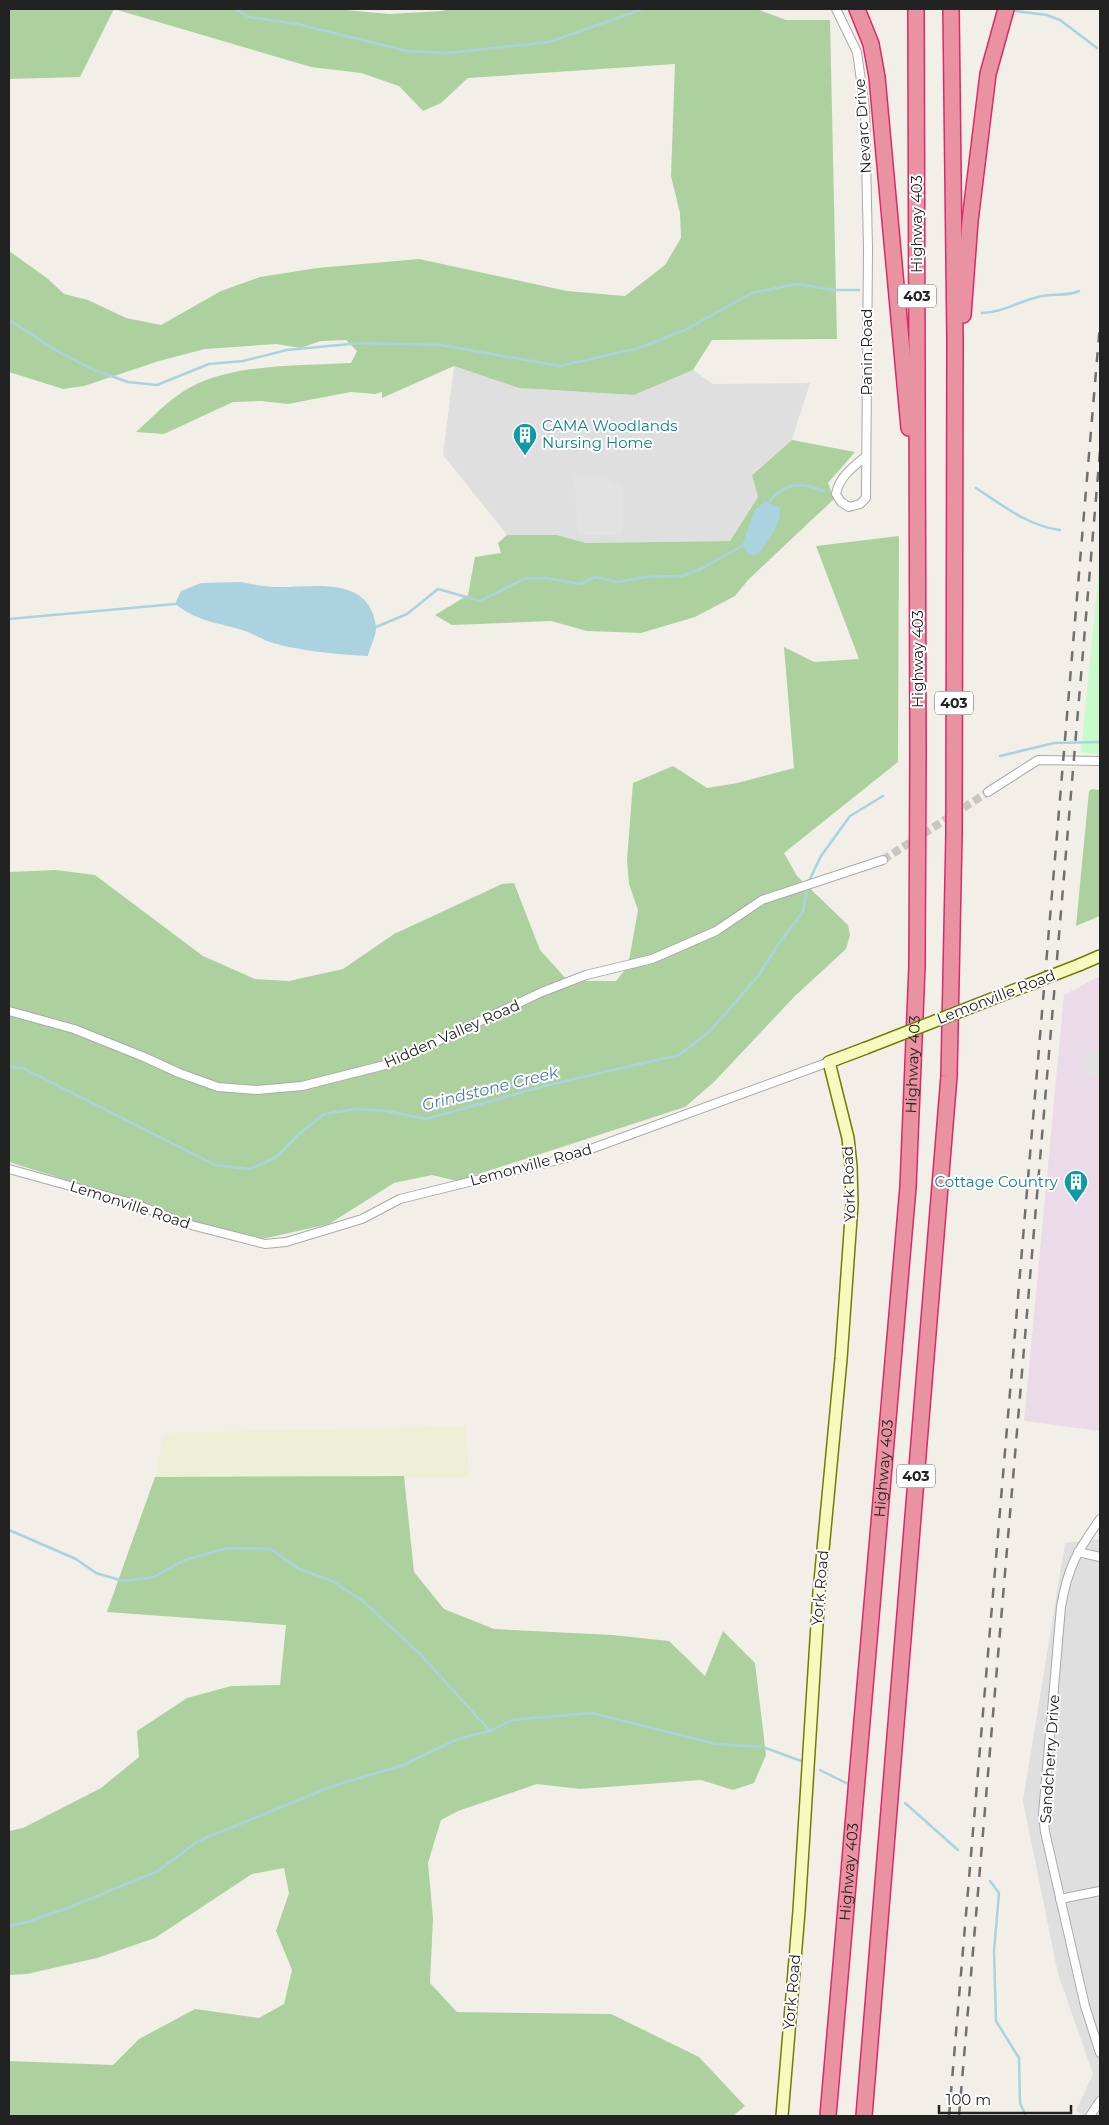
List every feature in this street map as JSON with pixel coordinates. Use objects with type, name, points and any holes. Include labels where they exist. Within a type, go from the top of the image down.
[{"type":"highway","points":[[857,9],[871,44],[877,77],[905,372],[918,584]]},
{"type":"highway","name":"Highway 403","points":[[828,2116],[908,1186],[917,966],[916,9]]},
{"type":"highway","name":"403","points":[[864,2116],[949,1076],[954,834],[951,9]]},
{"type":"highway","points":[[954,444],[970,220],[988,74],[1006,9]]},
{"type":"street","name":"Nevarc Drive","points":[[836,9],[857,52],[865,109],[868,249]]},
{"type":"street","name":"Panin Road","points":[[866,456],[847,473],[838,485],[836,494],[841,502],[849,507],[860,504],[866,498],[868,249]]},
{"type":"street","points":[[988,792],[1038,760],[1100,761]]},
{"type":"street","name":"Hidden Valley Road","points":[[9,1011],[74,1029],[144,1056],[179,1074],[218,1087],[257,1090],[302,1086],[389,1064],[542,992],[586,975],[652,958],[716,931],[762,900],[883,860]]},
{"type":"street","name":"Lemonville Road","points":[[9,1169],[135,1204],[186,1224],[265,1244],[286,1242],[362,1219],[400,1199],[566,1158],[829,1062],[1100,956]]},
{"type":"street","name":"York Road","points":[[782,2116],[799,1911],[819,1601],[841,1359],[852,1204],[852,1166],[848,1138],[829,1062]]},
{"type":"street","name":"Sandcherry Drive","points":[[1100,1519],[1078,1552],[1066,1578],[1061,1607],[1043,1814],[1060,1899],[1085,2006],[1100,2053]]},
{"type":"street","points":[[1078,1552],[1100,1557]]},
{"type":"street","points":[[1060,1899],[1100,1891]]},
{"type":"street","points":[[1090,2116],[1100,2101]]},
{"type":"shaded area","points":[[454,366],[519,388],[634,395],[693,370],[713,384],[810,383],[792,440],[752,474],[758,497],[730,541],[586,543],[557,535],[507,535],[443,455]]},
{"type":"shaded area","points":[[574,475],[600,477],[622,485],[623,535],[578,535]]},
{"type":"shaded area","points":[[1100,976],[1100,1431],[1024,1421],[1064,995]]},
{"type":"shaded area","points":[[1086,1051],[1100,1051],[1100,1076],[1086,1076]]},
{"type":"shaded area","points":[[1100,1539],[1100,2116],[1085,2116],[1076,2111],[1093,2074],[1058,1974],[1023,1801],[1065,1543]]},
{"type":"green space","points":[[9,9],[114,9],[80,77],[9,79]]},
{"type":"green space","points":[[114,9],[334,9],[389,14],[450,9],[757,9],[786,20],[830,20],[837,339],[712,340],[693,370],[634,395],[519,388],[454,366],[382,398],[382,392],[375,394],[351,392],[288,404],[261,401],[233,402],[164,434],[136,432],[175,397],[207,380],[227,374],[268,367],[351,363],[357,351],[346,340],[321,341],[300,348],[276,344],[205,349],[159,361],[84,386],[63,389],[9,372],[9,251],[47,278],[64,294],[88,300],[126,318],[161,325],[221,291],[260,277],[317,268],[419,259],[567,291],[625,296],[665,265],[681,238],[680,213],[671,176],[675,64],[468,78],[441,103],[423,111],[399,86],[361,73],[311,67]]},
{"type":"green space","points":[[792,440],[855,452],[828,483],[834,499],[749,579],[735,596],[695,617],[641,633],[587,631],[551,621],[452,625],[435,615],[468,595],[475,557],[501,553],[498,543],[507,535],[557,535],[586,543],[730,541],[758,497],[752,475]]},
{"type":"green space","points":[[899,536],[898,762],[784,853],[797,876],[848,925],[850,935],[846,949],[795,996],[714,1082],[685,1107],[457,1181],[432,1175],[394,1183],[329,1224],[258,1240],[213,1233],[117,1196],[9,1162],[9,872],[56,870],[95,875],[203,956],[255,979],[289,981],[343,969],[394,934],[502,884],[514,883],[540,950],[568,981],[616,981],[628,966],[638,910],[629,884],[627,860],[633,783],[673,766],[707,788],[737,783],[794,768],[784,647],[814,662],[859,659],[816,546]]},
{"type":"green space","points":[[1100,558],[1100,755],[1081,752]]},
{"type":"green space","points":[[1092,789],[1100,790],[1100,916],[1076,926],[1089,791]]},
{"type":"green space","points":[[466,1426],[469,1477],[155,1477],[164,1433]]},
{"type":"green space","points":[[404,1476],[414,1572],[444,1609],[494,1629],[612,1635],[669,1641],[705,1676],[723,1631],[755,1663],[766,1755],[754,1783],[733,1790],[701,1780],[580,1789],[537,1784],[458,1811],[441,1820],[428,1863],[433,1918],[430,1983],[457,2012],[611,2014],[699,2057],[745,2106],[733,2116],[9,2116],[9,2061],[113,2065],[139,2039],[195,2009],[259,2018],[284,2004],[292,1970],[276,1931],[289,1893],[284,1868],[252,1874],[155,1938],[97,1958],[27,1974],[9,1975],[9,1831],[23,1828],[101,1788],[139,1757],[137,1731],[187,1698],[231,1686],[280,1685],[286,1625],[107,1612],[155,1477]]},
{"type":"water","points":[[765,501],[780,508],[779,521],[774,532],[758,554],[749,555],[742,546],[754,511]]},
{"type":"water","points":[[241,582],[272,587],[336,587],[351,591],[362,598],[371,609],[376,626],[368,656],[318,652],[280,645],[245,631],[201,619],[175,604],[181,591],[201,583]]},
{"type":"waterway","points":[[235,9],[249,17],[297,24],[407,51],[448,53],[549,42],[643,9]]},
{"type":"waterway","points":[[1015,11],[1047,15],[1060,20],[1097,48]]},
{"type":"waterway","points":[[9,320],[57,351],[94,370],[128,382],[157,385],[209,364],[243,361],[287,350],[360,343],[441,345],[560,366],[639,348],[685,330],[752,293],[797,284],[834,290],[859,290]]},
{"type":"waterway","points":[[982,313],[997,311],[1038,297],[1069,294],[1079,291]]},
{"type":"waterway","points":[[770,501],[788,487],[801,485],[824,491]]},
{"type":"waterway","points":[[976,488],[1026,519],[1048,528],[1060,530]]},
{"type":"waterway","points":[[376,627],[407,614],[438,589],[480,601],[524,579],[546,578],[580,584],[595,577],[618,582],[645,577],[682,576],[701,569],[742,546]]},
{"type":"waterway","points":[[9,619],[175,604]]},
{"type":"waterway","name":"Grindstone Creek","points":[[1000,756],[1054,743],[1100,742]]},
{"type":"waterway","name":"Grindstone Creek","points":[[9,1067],[23,1068],[215,1165],[249,1169],[275,1158],[299,1134],[324,1114],[356,1109],[386,1111],[426,1119],[548,1085],[679,1055],[710,1031],[759,975],[779,943],[803,912],[808,883],[821,856],[850,816],[883,796]]},
{"type":"waterway","points":[[9,1530],[76,1559],[96,1573],[123,1581],[154,1577],[184,1560],[228,1548],[271,1549],[299,1569],[332,1581],[363,1601],[420,1654],[490,1731]]},
{"type":"waterway","points":[[9,1926],[27,1922],[73,1906],[158,1871],[198,1841],[333,1786],[403,1765],[458,1739],[490,1731],[512,1720],[591,1713],[716,1744],[763,1747],[801,1761]]},
{"type":"waterway","points":[[820,1770],[852,1786]]},
{"type":"waterway","points":[[905,1803],[958,1850]]},
{"type":"waterway","points":[[990,1881],[999,1893],[994,1951],[996,2021],[1019,2058],[1020,2103],[1026,2116]]},
{"type":"tunnel","points":[[883,860],[988,792]]},
{"type":"railway","points":[[949,2116],[1100,324]]},
{"type":"railway","points":[[959,2116],[1100,451]]},
{"type":"place","name":"CAMA Woodlands Nursing Home","points":[[525,456]]},
{"type":"place","name":"Cottage Country","points":[[1076,1203]]}]
